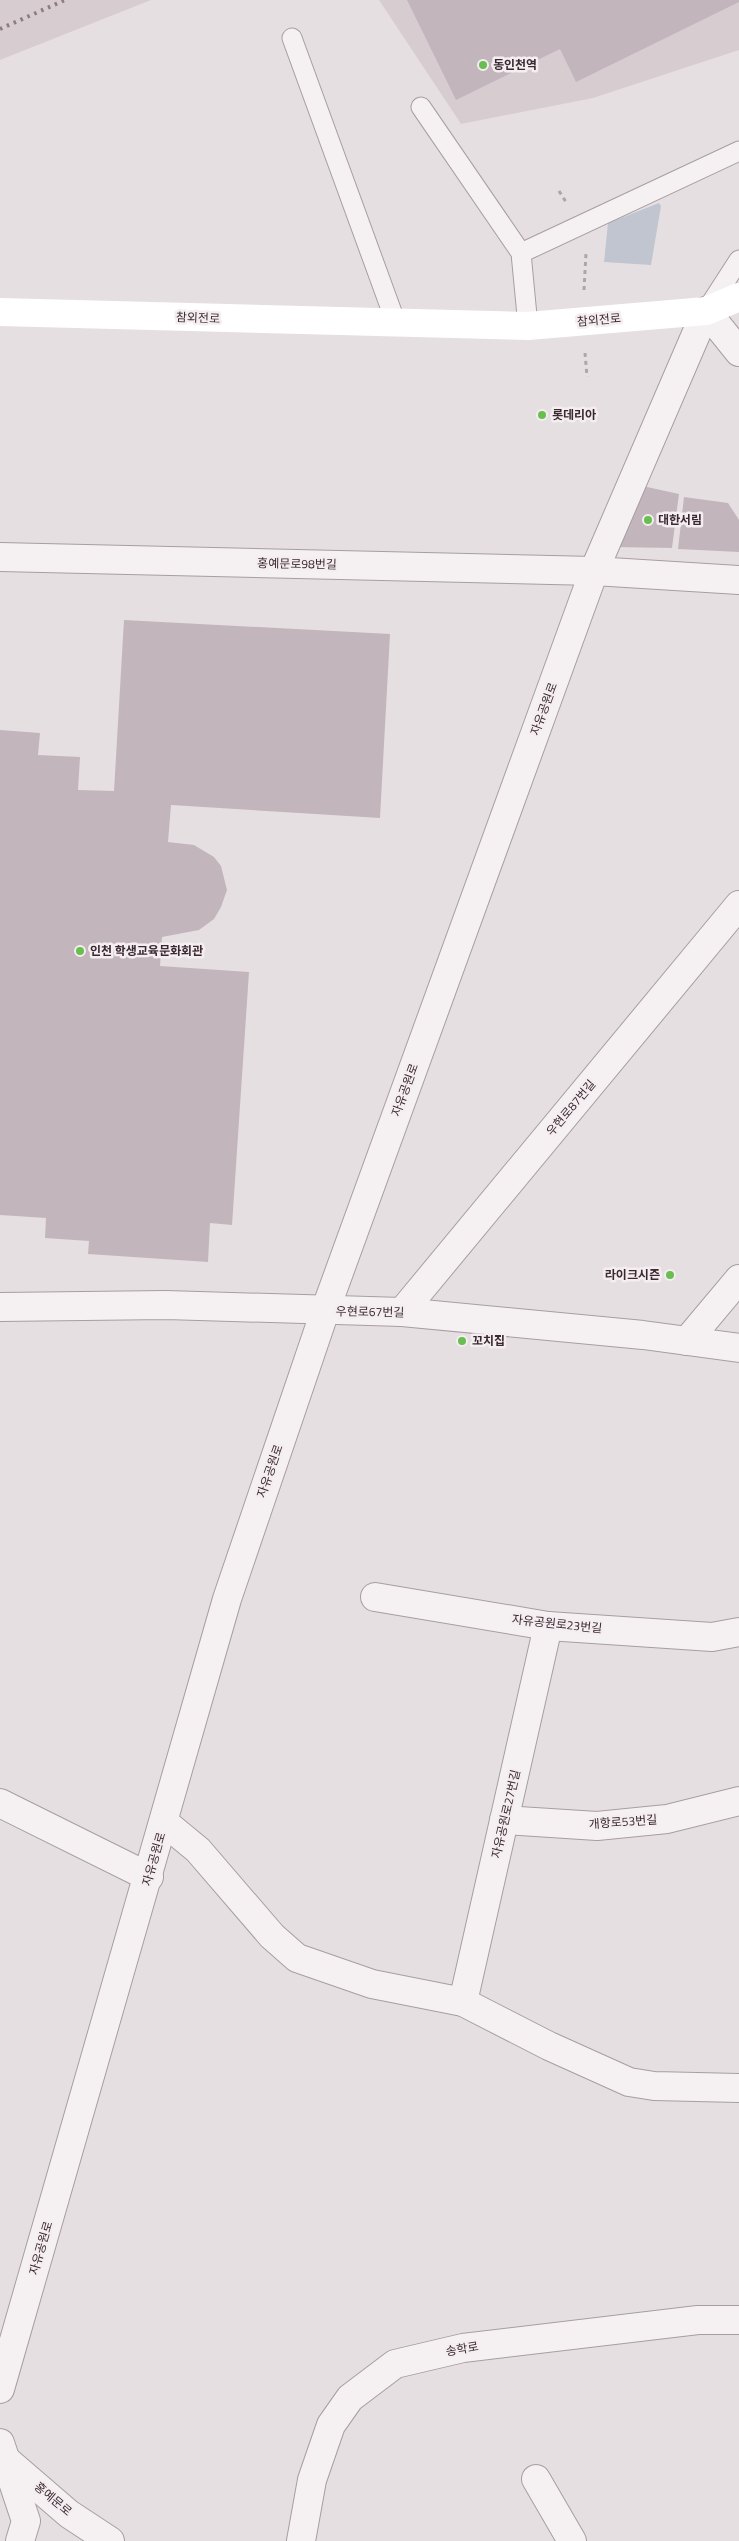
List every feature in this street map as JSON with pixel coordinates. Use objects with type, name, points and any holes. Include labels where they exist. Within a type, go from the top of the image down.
[{"type":"main road","name":"참외전로","points":[[0,312],[528,326],[706,311],[739,297]]},
{"type":"street","points":[[706,311],[739,352]]},
{"type":"street","name":"자유공원로","points":[[0,2388],[227,1600],[325,1311],[594,572],[706,311]]},
{"type":"street","name":"홍예문로98번길","points":[[0,557],[594,572]]},
{"type":"street","points":[[594,572],[739,580]]},
{"type":"street","name":"우현로87번길","points":[[402,1312],[739,905]]},
{"type":"street","points":[[686,1342],[739,1280]]},
{"type":"street","name":"우현로67번길","points":[[0,1307],[166,1305],[402,1312],[739,1348]]},
{"type":"street","name":"자유공원로23번길","points":[[375,1597],[548,1626],[712,1637],[739,1632]]},
{"type":"street","name":"자유공원로27번길","points":[[463,2002],[548,1626]]},
{"type":"street","name":"개항로53번길","points":[[504,1820],[597,1826],[667,1819],[739,1801]]},
{"type":"street","points":[[0,1804],[148,1877]]},
{"type":"street","points":[[164,1822],[198,1850],[272,1936],[297,1958],[372,1984],[463,2002],[549,2046],[629,2082],[654,2086],[739,2088]]},
{"type":"street","name":"송학로","points":[[301,2541],[312,2480],[331,2425],[350,2398],[395,2364],[463,2348],[698,2320],[739,2320]]},
{"type":"street","points":[[1,2454],[26,2521],[20,2541]]},
{"type":"street","name":"홍예문로","points":[[1,2454],[69,2514],[110,2541]]},
{"type":"street","points":[[536,2479],[572,2541]]},
{"type":"lane","points":[[292,38],[396,323]]},
{"type":"lane","points":[[422,107],[521,253],[528,326]]},
{"type":"lane","points":[[521,253],[739,151]]},
{"type":"lane","points":[[706,311],[739,260]]},
{"type":"path","points":[[559,191],[585,235],[587,260],[582,322],[587,378]]},
{"type":"shaded area","points":[[0,0],[151,0],[0,60]]},
{"type":"shaded area","points":[[379,0],[739,0],[739,50],[593,98],[461,124]]},
{"type":"shaded area","points":[[659,203],[661,206],[651,265],[604,262],[608,223]]},
{"type":"building","name":"동인천역","points":[[407,0],[739,0],[739,2],[576,82],[560,49],[456,100]]},
{"type":"building","points":[[638,485],[679,494],[672,548],[614,547]]},
{"type":"building","points":[[684,497],[728,503],[739,520],[739,552],[678,549]]},
{"type":"building","name":"인천 학생교육문화회관","points":[[124,620],[390,634],[380,818],[171,805],[168,842],[194,845],[214,857],[221,866],[227,890],[214,919],[199,930],[162,937],[160,966],[249,972],[232,1225],[210,1223],[208,1262],[88,1254],[89,1241],[45,1238],[46,1218],[0,1215],[0,730],[40,733],[38,755],[80,757],[78,790],[114,791]]},
{"type":"railway","points":[[0,29],[65,0]]},
{"type":"place","name":"동인천역","points":[[483,65]]},
{"type":"place","name":"롯데리아","points":[[542,415]]},
{"type":"place","name":"대한서림","points":[[648,520]]},
{"type":"place","name":"인천 학생교육문화회관","points":[[80,951]]},
{"type":"place","name":"라이크시즌","points":[[670,1275]]},
{"type":"place","name":"꼬치집","points":[[462,1341]]}]
